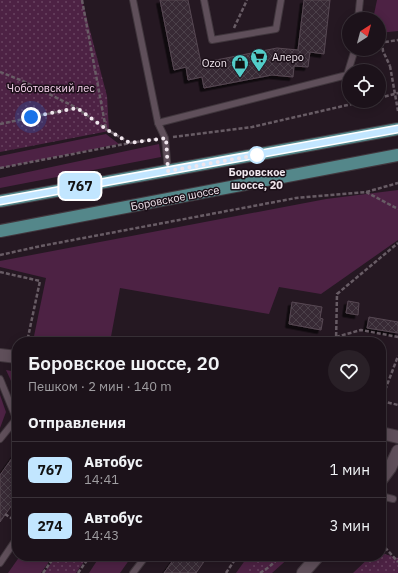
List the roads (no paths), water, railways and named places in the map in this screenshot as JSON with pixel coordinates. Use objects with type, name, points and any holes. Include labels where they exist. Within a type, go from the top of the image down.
[{"type":"main road","points":[[0,201],[398,129]]},
{"type":"main road","name":"Боровское шоссе","points":[[0,232],[398,155]]},
{"type":"street","points":[[0,355],[12,356]]},
{"type":"street","points":[[386,434],[398,437]]},
{"type":"street","points":[[386,473],[398,451]]},
{"type":"street","points":[[303,573],[314,561]]},
{"type":"lane","points":[[133,0],[158,123],[166,138],[168,171]]},
{"type":"lane","points":[[204,0],[212,40],[276,29],[281,0]]},
{"type":"lane","points":[[359,12],[360,0]]},
{"type":"lane","points":[[158,123],[347,75],[353,56]]},
{"type":"lane","points":[[0,379],[12,408]]},
{"type":"lane","points":[[0,439],[12,423]]},
{"type":"lane","points":[[386,497],[393,499]]},
{"type":"lane","points":[[0,563],[12,545]]},
{"type":"lane","points":[[134,573],[142,561]]},
{"type":"place","name":"Алеро","points":[[259,72]]},
{"type":"place","name":"Ozon","points":[[240,78]]},
{"type":"place","name":"Боровское шоссе, 20","points":[[257,155]]},
{"type":"park label","name":"Чоботовский лес","points":[[51,88]]}]
